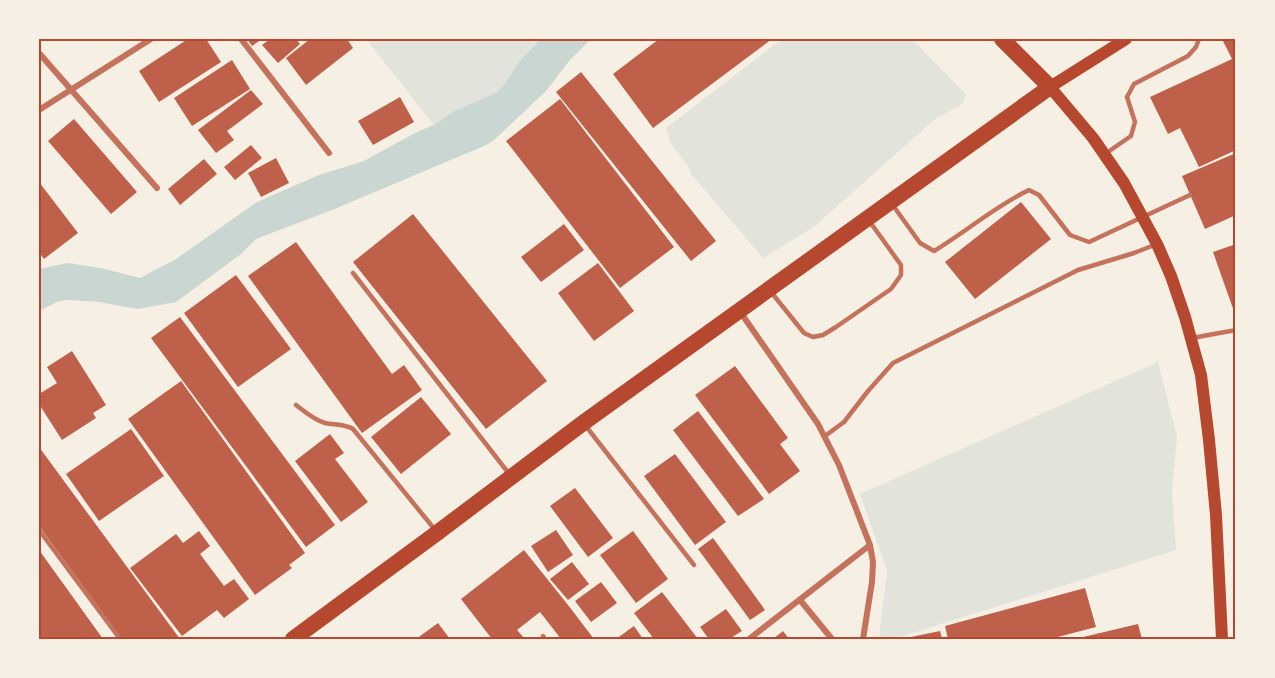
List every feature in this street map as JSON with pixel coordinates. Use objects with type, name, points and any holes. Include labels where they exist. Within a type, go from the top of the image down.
[{"type":"highway","points":[[293,639],[583,423],[1050,87],[1002,39]]},
{"type":"main road","points":[[1126,39],[1050,87],[1094,138],[1142,216],[1171,276],[1192,338],[1201,375],[1209,440],[1216,515],[1222,639]]},
{"type":"street","points":[[39,110],[151,39]]},
{"type":"street","points":[[241,39],[329,153]]},
{"type":"street","points":[[39,53],[157,188]]},
{"type":"street","points":[[740,311],[825,436],[839,465],[870,545],[873,562],[872,582],[863,639]]},
{"type":"street","points":[[749,639],[870,545]]},
{"type":"street","points":[[800,600],[832,639]]},
{"type":"lane","points":[[1105,154],[1131,136],[1135,122],[1127,97],[1134,84],[1188,57],[1199,39]]},
{"type":"lane","points":[[891,202],[921,243],[934,251],[1016,196],[1029,190],[1039,195],[1070,235],[1089,242],[1190,195]]},
{"type":"lane","points":[[769,290],[804,333],[813,337],[823,335],[891,289],[900,275],[901,264],[867,219]]},
{"type":"lane","points":[[825,436],[844,422],[893,363],[1078,270],[1134,254],[1157,244]]},
{"type":"lane","points":[[353,273],[512,477]]},
{"type":"lane","points":[[1192,338],[1236,330]]},
{"type":"lane","points":[[296,405],[309,416],[322,422],[353,429],[437,533]]},
{"type":"lane","points":[[583,423],[694,565]]},
{"type":"lane","points":[[39,530],[120,639]]},
{"type":"shaded area","points":[[366,39],[541,39],[521,59],[497,92],[454,111],[434,125]]},
{"type":"shaded area","points":[[541,39],[591,39],[569,61],[546,91],[493,141],[484,146],[332,210],[256,239],[241,254],[176,302],[138,309],[99,302],[69,300],[59,301],[39,311],[39,269],[68,263],[140,278],[176,259],[257,202],[319,175],[364,161],[434,125],[454,111],[497,92],[521,59]]},
{"type":"shaded area","points":[[782,39],[912,39],[966,94],[963,104],[935,119],[814,227],[763,258],[692,175],[670,142],[666,128]]},
{"type":"shaded area","points":[[1158,362],[1177,437],[1172,491],[1176,550],[894,639],[882,639],[879,636],[887,571],[860,494]]},
{"type":"building","points":[[188,39],[206,39],[221,62],[159,102],[139,71]]},
{"type":"building","points":[[247,39],[262,39],[252,46]]},
{"type":"building","points":[[270,39],[296,39],[300,44],[278,63],[262,45]]},
{"type":"building","points":[[310,39],[347,39],[353,48],[306,85],[286,58]]},
{"type":"building","points":[[659,39],[772,39],[653,128],[613,74]]},
{"type":"building","points":[[1222,39],[1236,39],[1236,150],[1199,167],[1180,128],[1168,134],[1150,97],[1232,59]]},
{"type":"building","points":[[232,60],[250,89],[192,126],[174,98]]},
{"type":"building","points":[[581,72],[716,241],[691,261],[556,92]]},
{"type":"building","points":[[251,90],[263,104],[227,131],[234,140],[216,153],[198,130]]},
{"type":"building","points":[[400,97],[414,122],[373,145],[358,121]]},
{"type":"building","points":[[560,99],[674,247],[620,288],[506,141]]},
{"type":"building","points":[[74,119],[137,192],[111,214],[48,141]]},
{"type":"building","points":[[251,145],[262,158],[235,180],[224,167]]},
{"type":"building","points":[[1236,153],[1236,215],[1205,229],[1182,176]]},
{"type":"building","points":[[276,158],[289,183],[261,197],[248,173]]},
{"type":"building","points":[[204,159],[217,174],[180,205],[168,189]]},
{"type":"building","points":[[39,182],[78,233],[44,259],[39,252]]},
{"type":"building","points":[[1021,202],[1051,239],[975,299],[945,262]]},
{"type":"building","points":[[413,214],[547,381],[486,429],[353,262]]},
{"type":"building","points":[[564,224],[584,250],[541,282],[521,257]]},
{"type":"building","points":[[296,242],[392,374],[404,365],[422,390],[362,433],[248,276]]},
{"type":"building","points":[[1236,244],[1236,317],[1213,252]]},
{"type":"building","points":[[598,263],[634,311],[594,341],[558,293]]},
{"type":"building","points":[[236,275],[291,349],[238,387],[184,313]]},
{"type":"building","points":[[180,317],[335,525],[306,547],[151,338]]},
{"type":"building","points":[[72,351],[106,405],[93,413],[96,418],[62,440],[39,404],[39,394],[57,383],[47,367]]},
{"type":"building","points":[[735,366],[788,438],[780,444],[800,471],[769,494],[695,395]]},
{"type":"building","points":[[181,381],[305,553],[289,565],[292,568],[255,595],[128,419]]},
{"type":"building","points":[[421,397],[451,434],[401,474],[371,437]]},
{"type":"building","points":[[698,411],[764,499],[738,516],[673,430]]},
{"type":"building","points":[[131,429],[164,476],[99,521],[66,474]]},
{"type":"building","points":[[330,434],[344,453],[335,459],[368,502],[341,522],[295,461]]},
{"type":"building","points":[[39,447],[180,639],[122,639],[39,526]]},
{"type":"building","points":[[675,454],[726,522],[695,545],[644,476]]},
{"type":"building","points":[[575,488],[613,538],[588,557],[550,506]]},
{"type":"building","points":[[556,530],[573,555],[548,572],[531,546]]},
{"type":"building","points":[[199,531],[210,546],[200,554],[224,586],[234,579],[249,599],[224,618],[217,610],[182,636],[130,568],[176,534],[183,543]]},
{"type":"building","points":[[633,531],[668,579],[636,603],[600,555]]},
{"type":"building","points":[[713,538],[765,610],[750,620],[698,549]]},
{"type":"building","points":[[39,550],[103,639],[39,639]]},
{"type":"building","points":[[524,550],[594,639],[561,639],[540,612],[517,630],[525,639],[492,639],[461,599]]},
{"type":"building","points":[[572,562],[589,584],[568,600],[550,579]]},
{"type":"building","points":[[601,582],[617,603],[591,622],[575,601]]},
{"type":"building","points":[[1085,588],[1096,627],[1050,639],[948,639],[945,626]]},
{"type":"building","points":[[662,592],[698,639],[654,639],[634,613]]},
{"type":"building","points":[[726,609],[742,631],[729,639],[709,639],[700,627]]},
{"type":"building","points":[[438,623],[450,639],[416,639]]},
{"type":"building","points":[[1138,624],[1142,639],[1079,639],[1079,638]]},
{"type":"building","points":[[634,626],[643,639],[616,639]]},
{"type":"building","points":[[783,631],[789,639],[773,639]]},
{"type":"building","points":[[940,631],[942,639],[911,639],[911,637]]}]
